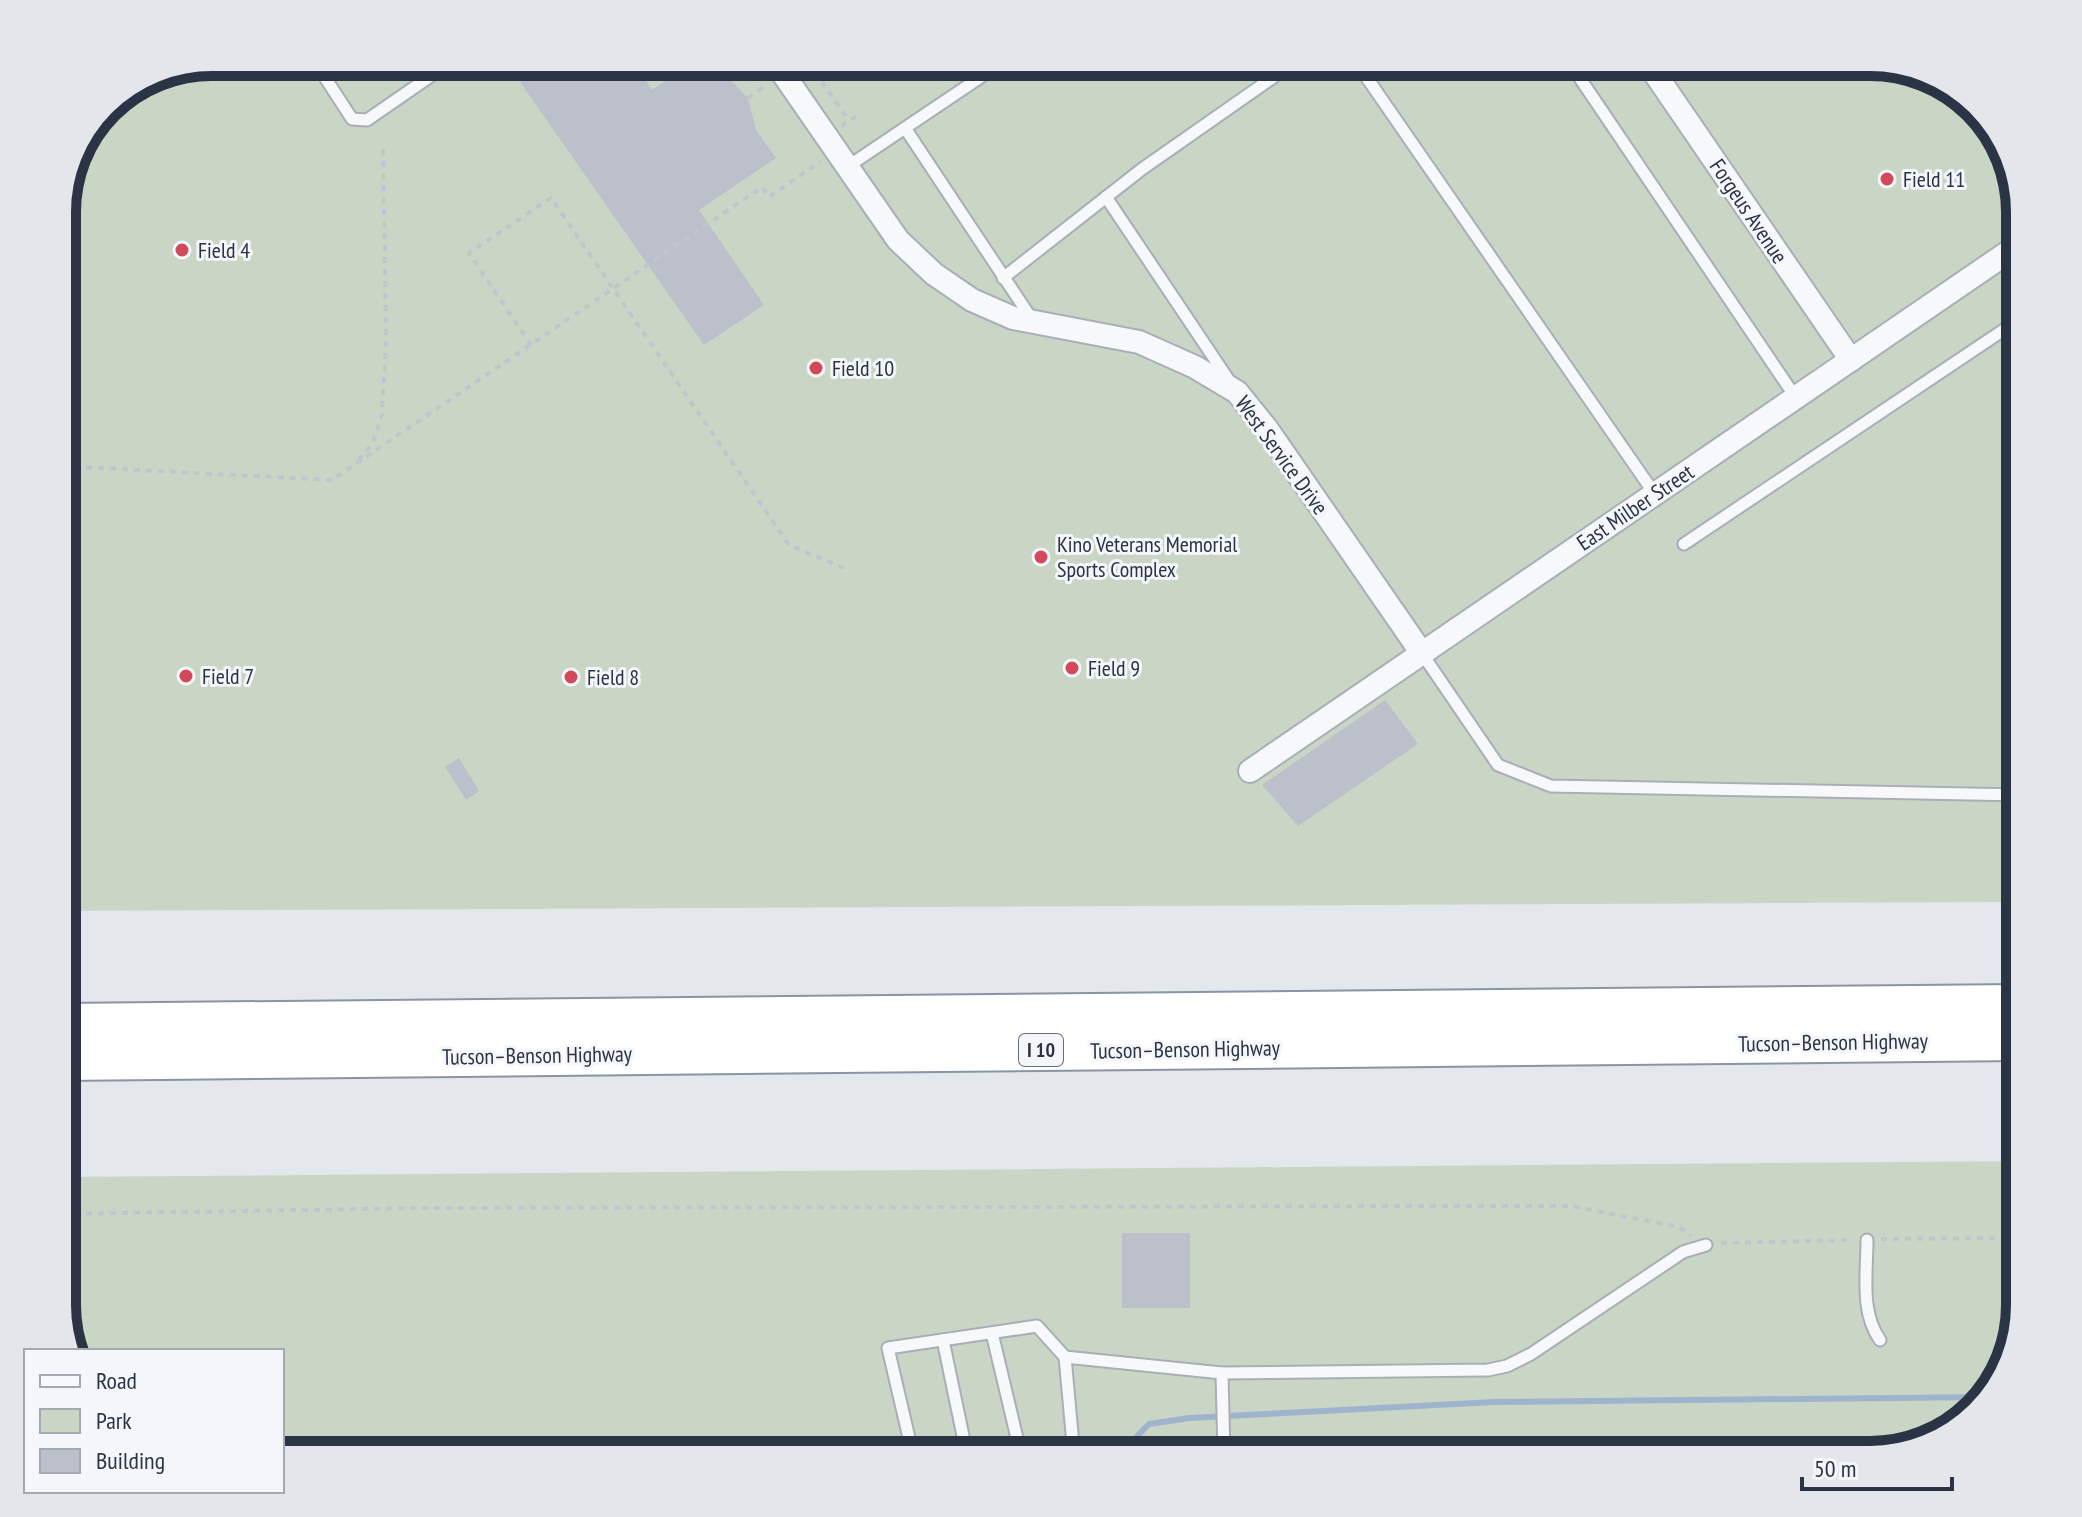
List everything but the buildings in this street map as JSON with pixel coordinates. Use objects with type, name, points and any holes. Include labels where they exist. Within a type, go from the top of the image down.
[{"type":"highway","name":"Tucson–Benson Highway","points":[[76,1024],[2006,1005]]},
{"type":"highway","name":"Tucson–Benson Highway","points":[[76,1060],[2006,1040]]},
{"type":"street","name":"West Service Drive","points":[[775,76],[898,240],[934,274],[972,300],[1013,318],[1139,342],[1195,367],[1237,392],[1267,429],[1421,652]]},
{"type":"street","name":"Forgeus Avenue","points":[[1657,76],[1851,360]]},
{"type":"street","name":"East Milber Street","points":[[1250,771],[2006,254]]},
{"type":"lane","points":[[324,76],[352,119],[367,120],[431,76]]},
{"type":"lane","points":[[846,167],[982,76]]},
{"type":"lane","points":[[1003,278],[1106,197],[1275,76]]},
{"type":"lane","points":[[1366,76],[1654,493]]},
{"type":"lane","points":[[1578,76],[1796,398]]},
{"type":"lane","points":[[905,128],[1035,323]]},
{"type":"lane","points":[[1106,197],[1237,392]]},
{"type":"lane","points":[[1684,544],[2006,328]]},
{"type":"lane","points":[[1421,652],[1498,765],[1551,786],[2006,795]]},
{"type":"lane","points":[[1867,1240],[1867,1313],[1880,1340]]},
{"type":"lane","points":[[1065,1357],[1222,1373],[1488,1370],[1507,1366],[1531,1354],[1683,1252],[1706,1245]]},
{"type":"lane","points":[[910,1441],[888,1348],[1037,1326],[1065,1357],[1073,1441]]},
{"type":"lane","points":[[992,1333],[1018,1441]]},
{"type":"lane","points":[[943,1340],[964,1441]]},
{"type":"lane","points":[[1222,1373],[1224,1441]]},
{"type":"path","points":[[748,98],[768,76]]},
{"type":"path","points":[[818,76],[849,121]]},
{"type":"path","points":[[836,129],[857,116]]},
{"type":"path","points":[[354,465],[373,443],[382,414],[386,340],[383,143]]},
{"type":"path","points":[[76,467],[332,480],[762,187],[769,197],[823,159]]},
{"type":"path","points":[[531,345],[469,253],[551,198],[789,545],[844,568]]},
{"type":"path","points":[[76,1214],[435,1207],[1571,1206],[1679,1227],[1706,1245],[1741,1241],[2006,1238]]},
{"type":"green space","name":"Kino Veterans Memorial Sports Complex","points":[[212,76],[1870,76],[1913,83],[1953,104],[1983,137],[1999,169],[2006,212],[2006,902],[76,911],[76,204],[86,160],[116,116],[137,99],[160,86]]},
{"type":"green space","points":[[2006,1161],[2006,1304],[2003,1331],[1992,1365],[1978,1388],[1960,1407],[1913,1434],[1870,1441],[284,1441],[284,1349],[84,1349],[76,1313],[76,1177]]},
{"type":"waterway","points":[[1133,1441],[1149,1424],[1189,1418],[1494,1402],[1969,1397]]},
{"type":"place","name":"Field 11","points":[[1887,179]]},
{"type":"place","name":"Field 4","points":[[182,250]]},
{"type":"place","name":"Field 10","points":[[816,368]]},
{"type":"place","name":"Kino Veterans Memorial Sports Complex","points":[[1041,557]]},
{"type":"place","name":"Field 9","points":[[1072,668]]},
{"type":"place","name":"Field 7","points":[[186,676]]},
{"type":"place","name":"Field 8","points":[[571,677]]}]
